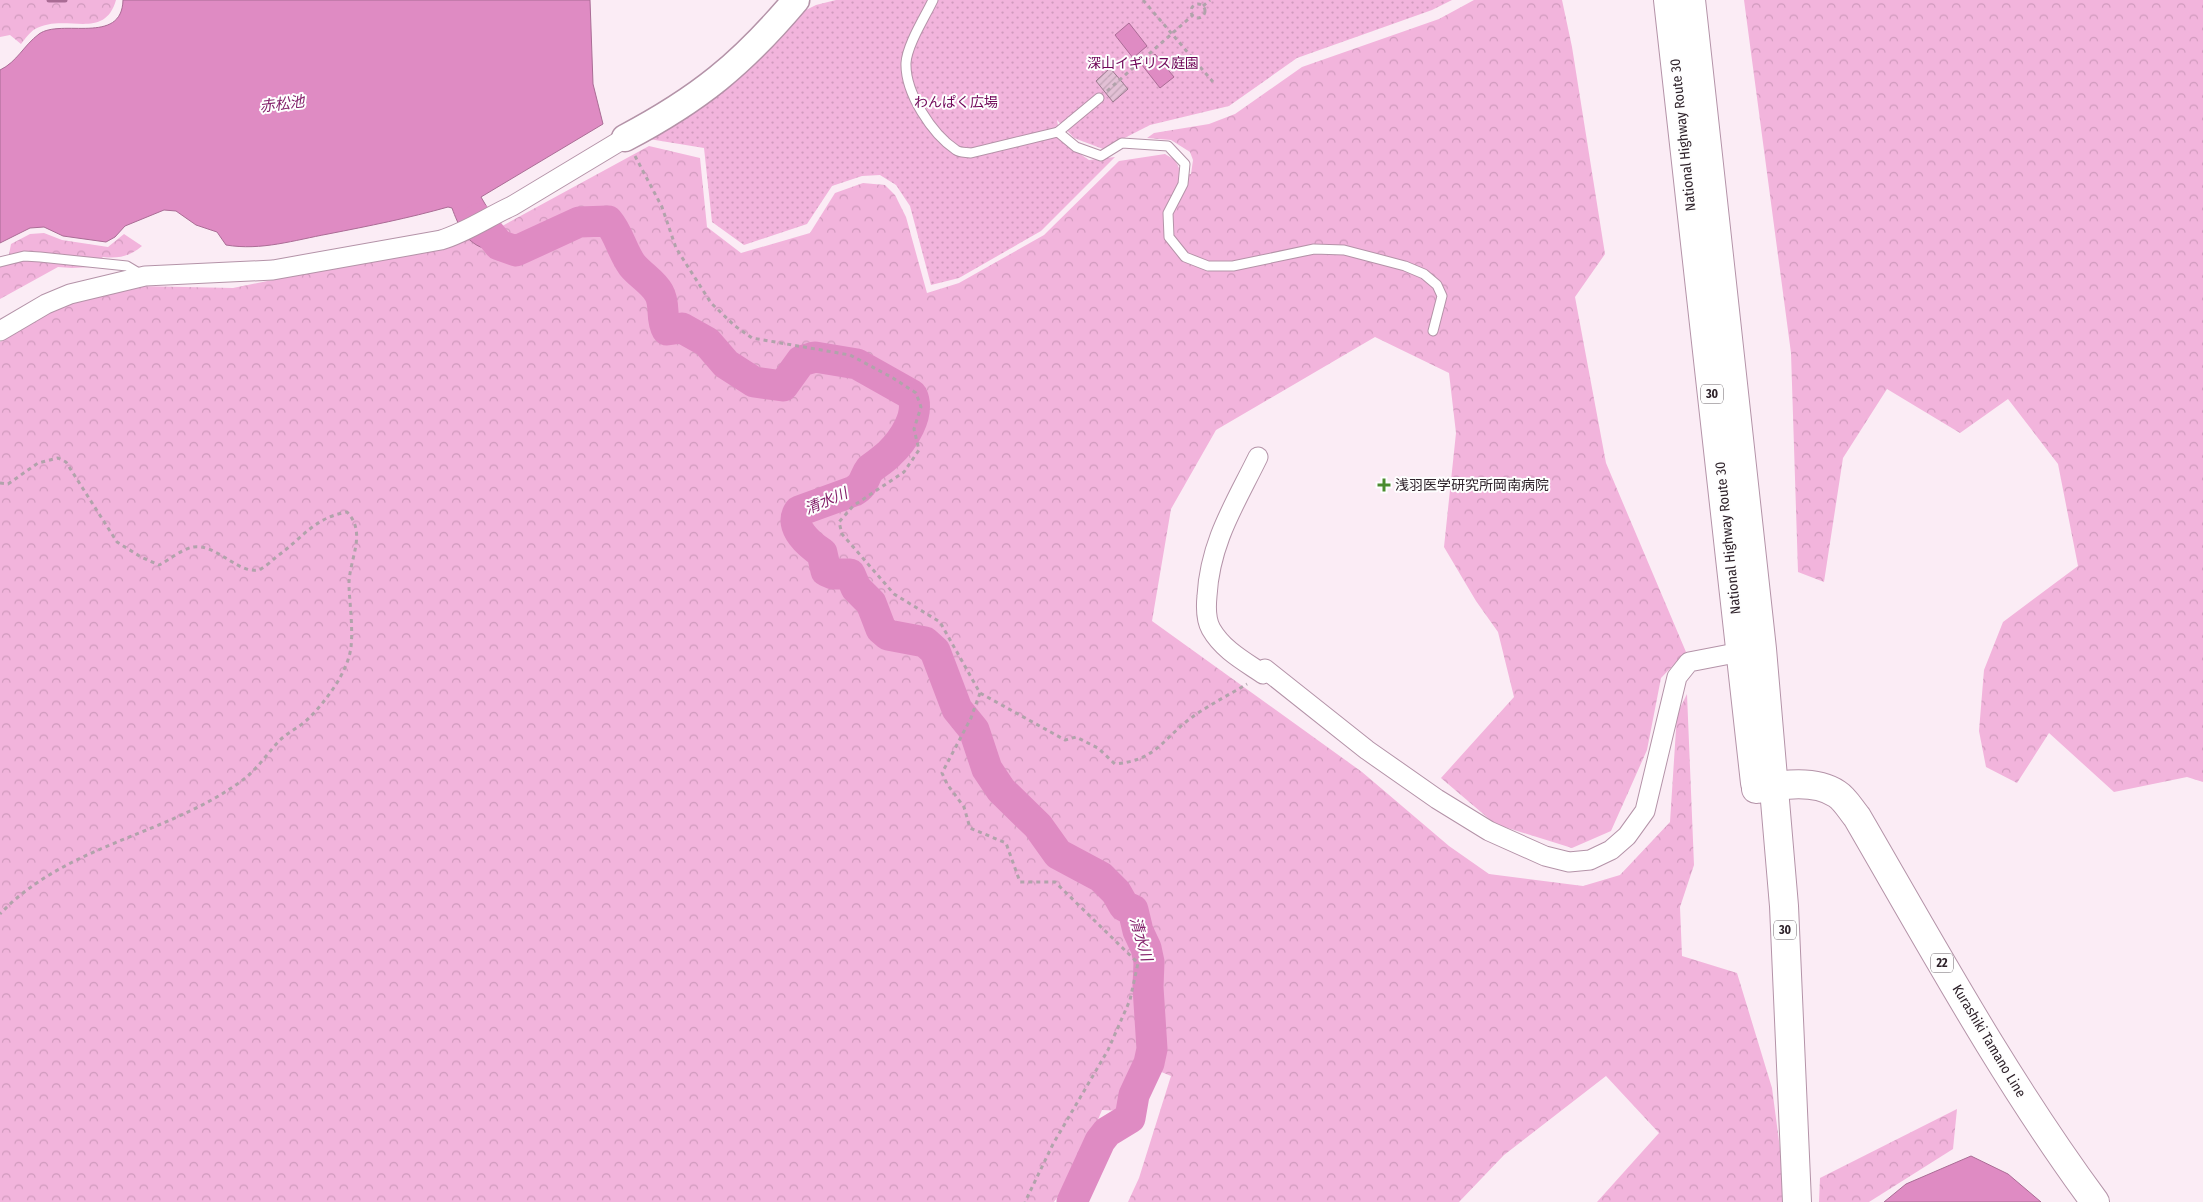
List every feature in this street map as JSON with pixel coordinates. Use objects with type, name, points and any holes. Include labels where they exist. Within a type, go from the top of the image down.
[{"type":"main road","name":"National Highway Route 30","points":[[1668,0],[1751,650]]},
{"type":"main road","name":"National Highway Route 30","points":[[1691,0],[1765,788],[1784,906],[1797,1202]]},
{"type":"main road","name":"Kurashiki Tamano Line","points":[[1765,788],[1800,784],[1823,787],[1837,794],[1857,817],[2005,1070],[2060,1154],[2095,1202]]},
{"type":"street","points":[[0,331],[46,304],[70,294],[145,276],[272,270],[432,242],[462,234],[625,138],[667,116],[713,84],[764,38],[796,0]]},
{"type":"street","points":[[1258,458],[1219,535],[1208,573],[1206,606],[1210,628],[1226,649],[1263,674],[1265,669],[1367,750],[1437,799],[1489,831],[1545,856],[1569,862],[1590,860],[1611,850],[1627,836],[1645,811],[1677,677],[1682,668],[1688,662],[1751,650]]},
{"type":"lane","points":[[934,0],[913,42],[906,63],[910,89],[922,112],[940,136],[958,151],[971,153],[1058,132],[1099,98]]},
{"type":"lane","points":[[1058,132],[1076,146],[1101,156],[1122,143],[1168,146],[1179,155],[1185,164],[1183,184],[1168,213],[1170,238],[1185,257],[1208,266],[1233,266],[1314,249],[1324,249],[1344,250],[1405,266],[1424,274],[1437,285],[1442,296],[1433,331]]},
{"type":"lane","points":[[0,262],[24,256],[40,257],[127,266],[145,276]]},
{"type":"path","points":[[1144,0],[1213,82]]},
{"type":"path","points":[[1203,6],[1210,0]]},
{"type":"path","points":[[1193,5],[1203,6],[1205,10],[1202,16],[1197,18],[1193,15],[1191,12],[1193,5]]},
{"type":"path","points":[[1099,98],[1193,15]]},
{"type":"path","points":[[625,138],[662,207],[676,248],[711,303],[734,326],[752,338],[850,355],[916,392],[921,406],[914,429],[919,450],[904,472],[853,506],[839,522],[842,534],[894,594],[940,622],[980,693],[1065,740],[1076,737],[1098,748],[1115,764],[1134,762],[1160,747],[1187,721],[1263,674]]},
{"type":"path","points":[[0,483],[8,484],[38,463],[58,458],[66,462],[117,542],[141,557],[159,565],[193,547],[209,549],[242,568],[260,569],[288,548],[308,529],[333,515],[346,512],[354,519],[358,530],[349,579],[351,648],[337,684],[308,719],[280,741],[263,762],[241,782],[213,799],[171,820],[86,854],[29,888],[0,914]]},
{"type":"path","points":[[980,693],[970,718],[942,772],[947,784],[964,807],[970,828],[1006,843],[1020,882],[1055,882],[1138,963],[1130,1000],[1108,1050],[1053,1144],[1025,1202]]},
{"type":"green space","points":[[0,0],[116,0],[110,13],[102,20],[82,24],[59,23],[47,25],[33,30],[21,44],[10,35],[0,37]]},
{"type":"green space","name":"わんぱく広場","points":[[836,0],[1452,0],[1432,10],[1297,58],[1229,106],[1150,125],[1103,149],[1074,138],[1057,120],[1061,141],[1089,160],[1115,157],[1041,231],[959,278],[931,285],[910,206],[896,185],[880,175],[862,176],[832,186],[807,224],[744,245],[712,222],[704,148],[649,139],[796,15],[816,5]]},
{"type":"green space","points":[[1474,0],[1562,0],[1572,47],[1605,254],[1575,297],[1606,463],[1686,652],[1661,678],[1647,750],[1611,831],[1572,848],[1495,824],[1441,778],[1514,697],[1498,632],[1476,601],[1444,547],[1456,433],[1449,373],[1375,337],[1216,430],[1171,509],[1152,621],[1362,772],[1449,846],[1489,874],[1583,886],[1620,875],[1670,822],[1677,714],[1687,694],[1694,865],[1680,907],[1682,956],[1737,973],[1772,1088],[1787,1202],[1597,1202],[1659,1133],[1606,1076],[1504,1155],[1459,1202],[1128,1202],[1139,1178],[1171,1076],[1147,1066],[1132,1084],[1123,1111],[1102,1110],[1077,1170],[1054,1202],[0,1202],[0,342],[43,316],[73,302],[136,286],[233,288],[482,237],[649,146],[700,158],[707,227],[741,253],[810,233],[835,193],[863,183],[885,185],[895,195],[906,217],[927,293],[959,283],[1044,235],[1119,161],[1165,154],[1175,160],[1182,174],[1191,174],[1193,160],[1190,152],[1171,140],[1147,138],[1154,133],[1209,124],[1235,114],[1302,67],[1439,19]]},
{"type":"green space","points":[[1744,0],[2203,0],[2203,782],[2187,777],[2114,792],[2049,733],[2017,783],[1986,767],[1979,731],[1984,670],[2003,622],[2078,566],[2058,464],[2008,399],[1960,433],[1887,389],[1843,458],[1824,582],[1798,572],[1791,353]]},
{"type":"green space","points":[[44,233],[62,240],[108,247],[124,234],[142,246],[124,256],[114,258],[103,257],[91,267],[58,267],[0,299],[0,267],[7,265],[11,244],[30,234]]},
{"type":"green space","points":[[1957,1109],[1953,1149],[1869,1202],[1819,1202],[1820,1178]]},
{"type":"water","name":"赤松池","points":[[123,0],[590,0],[593,84],[603,124],[481,197],[508,243],[506,254],[480,247],[469,239],[460,227],[452,208],[448,207],[374,225],[265,246],[226,245],[217,232],[196,225],[176,211],[164,210],[125,226],[115,237],[106,242],[63,236],[44,227],[30,228],[0,243],[0,70],[11,63],[39,34],[61,28],[102,27],[113,22],[120,14]]},
{"type":"water","points":[[1129,23],[1147,46],[1133,58],[1115,35]]},
{"type":"water","points":[[1155,54],[1174,77],[1160,88],[1142,65]]},
{"type":"water","points":[[1971,1156],[2008,1174],[2041,1202],[1884,1202],[1906,1184]]},
{"type":"building","points":[[1110,68],[1128,89],[1113,102],[1096,81]]},
{"type":"waterway","points":[[49,0],[65,0]]},
{"type":"waterway","name":"清水川","points":[[478,219],[499,245],[516,251],[579,222],[608,221],[632,265],[659,293],[667,330],[682,328],[707,342],[726,364],[754,382],[783,386],[801,361],[815,357],[857,364],[912,395],[914,402],[912,419],[905,435],[894,449],[870,469],[858,488],[799,511],[796,523],[802,535],[822,553],[826,571],[833,574],[850,574],[856,588],[871,603],[881,629],[888,635],[925,642],[935,651],[957,709],[974,730],[987,769],[1001,790],[1038,826],[1058,854],[1101,877],[1116,892],[1124,906],[1133,910],[1149,962],[1148,987],[1152,1049],[1149,1063],[1134,1095],[1130,1118],[1107,1132],[1100,1141],[1072,1202]]},
{"type":"place","name":"浅羽医学研究所岡南病院","points":[[1384,485]]},
{"type":"park label","name":"深山イギリス庭園","points":[[1143,63]]}]
